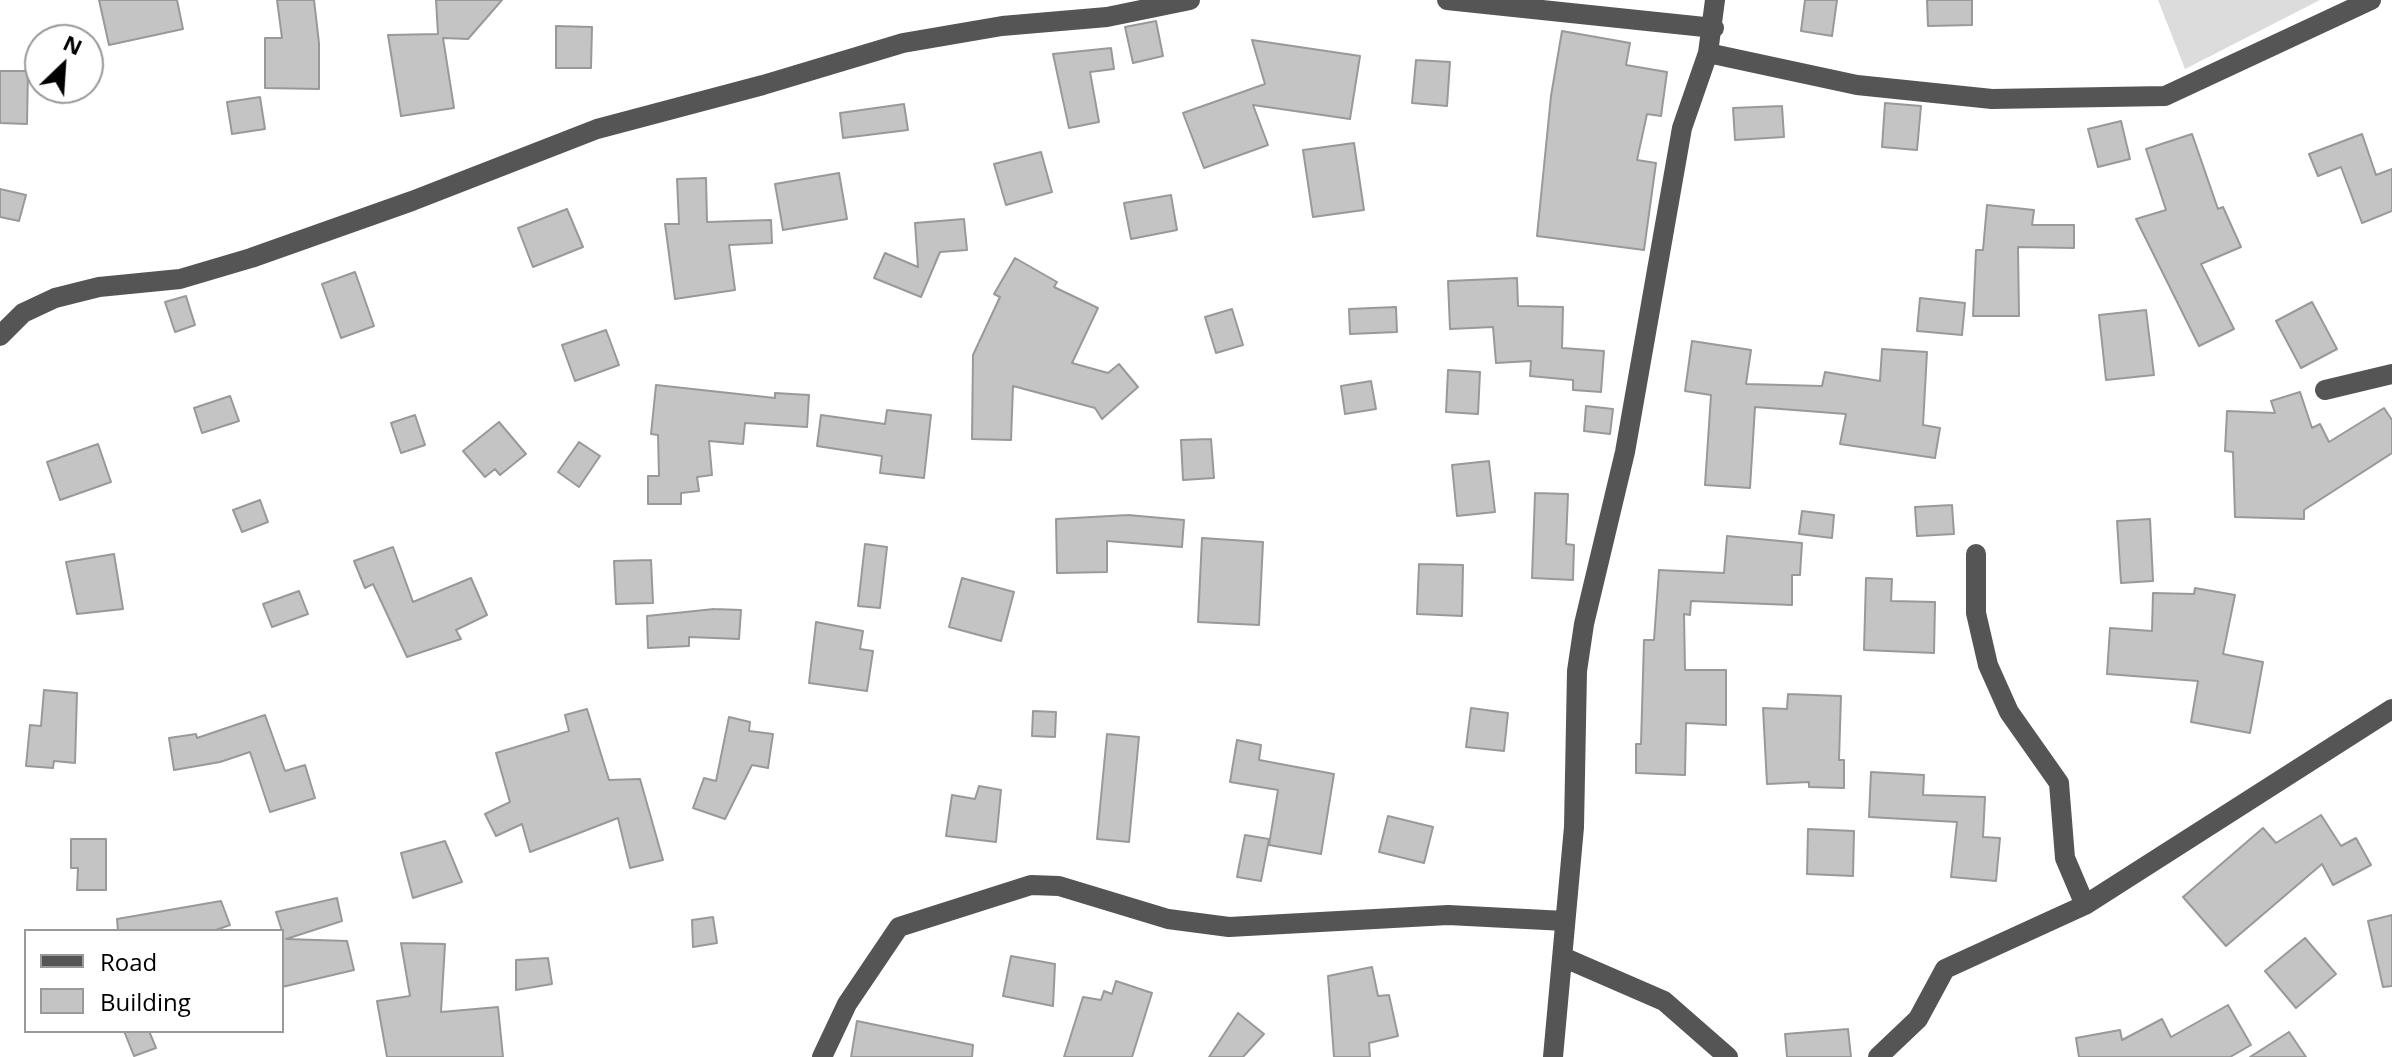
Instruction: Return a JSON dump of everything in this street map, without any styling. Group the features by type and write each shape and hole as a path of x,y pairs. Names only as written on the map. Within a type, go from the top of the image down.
{"street":[{"path":"0,336 23,313 55,298 99,287 180,279 251,258 597,129 749,89 903,43 1002,26 1107,17 1190,0"},
{"path":"1447,0 1714,28"},
{"path":"1553,1057 1565,958 1565,921 1574,827 1577,671 1584,624 1625,452 1682,128 1708,53 1714,28 1715,0"},
{"path":"1708,53 1857,85 1992,99 2165,96 2371,0"},
{"path":"2325,390 2392,374"},
{"path":"1976,554 1976,613 1988,665 2009,712 2059,783 2065,858 2085,905"},
{"path":"1878,1057 1918,1019 1945,969 2085,905 2392,709"},
{"path":"822,1057 847,1004 899,927 1031,885 1072,889 1168,919 1229,927 1448,915 1565,921"},
{"path":"1565,958 1664,1001 1728,1057"}],"shaded area":[{"path":"2158,0 2320,0 2185,69"}],"building":[{"path":"99,0 177,0 183,29 109,45"},
{"path":"277,0 314,0 319,43 319,89 265,88 265,38 282,38"},
{"path":"436,0 502,0 468,39 443,38 454,108 401,116 388,35 438,34"},
{"path":"1805,0 1837,0 1832,36 1801,31"},
{"path":"1927,0 1972,0 1972,25 1928,26"},
{"path":"1156,21 1163,56 1133,63 1125,27"},
{"path":"556,26 592,27 591,68 556,68"},
{"path":"1562,31 1630,43 1626,65 1667,72 1661,116 1647,114 1637,160 1656,163 1644,250 1537,236 1551,96"},
{"path":"1252,40 1360,56 1350,119 1253,105 1268,145 1204,168 1183,113 1265,84"},
{"path":"1111,48 1114,69 1090,72 1099,122 1069,128 1053,54"},
{"path":"1416,60 1450,62 1447,106 1412,103"},
{"path":"0,71 24,71 27,124 0,123"},
{"path":"260,97 265,129 232,134 227,102"},
{"path":"1885,103 1921,106 1917,150 1882,147"},
{"path":"904,104 908,130 843,138 840,113"},
{"path":"1782,106 1784,137 1735,140 1733,108"},
{"path":"2121,121 2130,159 2098,167 2088,129"},
{"path":"2192,134 2218,209 2223,207 2241,247 2201,264 2234,329 2199,346 2136,219 2166,210 2146,149"},
{"path":"2362,134 2376,175 2392,169 2392,211 2362,223 2341,167 2318,176 2309,154"},
{"path":"1354,143 1364,210 1313,217 1303,150"},
{"path":"1041,152 1052,192 1006,205 994,164"},
{"path":"839,173 847,219 783,230 775,184"},
{"path":"706,178 707,222 771,220 772,243 729,245 735,290 675,299 665,224 679,224 677,179"},
{"path":"0,189 26,195 19,221 0,217"},
{"path":"1171,195 1177,230 1131,239 1124,203"},
{"path":"1987,205 2034,210 2032,225 2074,225 2074,248 2018,247 2019,316 1973,316 1976,250 1983,250"},
{"path":"567,209 583,247 533,267 518,228"},
{"path":"964,219 967,250 940,252 921,297 874,278 885,253 918,267 915,223"},
{"path":"1015,258 1057,282 1054,287 1098,308 1072,363 1108,373 1119,364 1138,387 1102,419 1095,408 1013,386 1011,440 972,439 973,355 1000,297 994,294"},
{"path":"355,272 374,326 341,338 322,284"},
{"path":"1517,278 1518,306 1563,307 1562,348 1604,351 1601,392 1573,390 1573,380 1530,376 1531,361 1496,363 1493,327 1450,329 1448,281"},
{"path":"186,296 195,325 175,332 165,302"},
{"path":"1920,298 1965,303 1962,335 1917,331"},
{"path":"2312,302 2337,349 2301,368 2276,321"},
{"path":"1396,307 1397,332 1350,334 1349,309"},
{"path":"1232,309 1243,345 1216,353 1205,317"},
{"path":"2146,310 2154,375 2106,380 2099,315"},
{"path":"606,330 619,365 575,381 562,345"},
{"path":"1692,341 1751,350 1746,384 1822,386 1825,372 1880,381 1882,349 1927,352 1923,425 1940,428 1935,458 1840,444 1846,414 1755,407 1750,488 1705,485 1711,395 1685,391"},
{"path":"1448,370 1480,372 1478,414 1446,412"},
{"path":"1371,381 1376,409 1345,414 1341,386"},
{"path":"656,385 775,398 775,393 809,395 807,427 745,423 743,444 709,441 712,475 697,477 699,491 681,493 681,504 648,504 648,476 659,476 658,435 651,434"},
{"path":"2300,392 2312,428 2320,424 2329,442 2384,408 2392,420 2392,453 2304,510 2304,519 2235,517 2233,452 2225,451 2227,411 2275,413 2271,401"},
{"path":"230,396 239,421 202,433 194,408"},
{"path":"1586,406 1613,409 1610,434 1584,431"},
{"path":"887,410 931,415 924,478 880,473 882,456 817,446 821,415 885,424"},
{"path":"415,415 425,445 401,453 391,423"},
{"path":"499,422 526,454 500,475 495,469 485,477 463,451"},
{"path":"1211,439 1214,478 1183,480 1181,440"},
{"path":"579,442 600,456 579,487 558,472"},
{"path":"98,444 111,482 60,500 47,462"},
{"path":"1489,461 1495,512 1457,516 1452,465"},
{"path":"1535,493 1568,494 1566,544 1574,545 1573,580 1532,578"},
{"path":"260,500 268,522 242,532 233,510"},
{"path":"1952,505 1954,534 1917,536 1915,507"},
{"path":"1802,511 1834,515 1832,538 1799,534"},
{"path":"1128,515 1184,520 1182,547 1107,541 1107,572 1057,573 1056,519"},
{"path":"2150,519 2153,581 2121,583 2117,521"},
{"path":"1727,536 1802,543 1800,575 1792,575 1792,605 1691,601 1690,615 1684,614 1685,670 1726,670 1726,725 1686,723 1685,775 1636,773 1636,744 1641,744 1644,640 1654,640 1659,570 1724,573"},
{"path":"1202,538 1263,542 1259,625 1198,622"},
{"path":"865,544 887,547 880,608 858,606"},
{"path":"393,547 413,602 471,578 487,615 456,630 461,639 407,657 373,584 365,588 354,561"},
{"path":"114,554 123,609 77,614 66,562"},
{"path":"651,560 653,603 616,604 614,561"},
{"path":"1419,564 1463,565 1462,616 1417,614"},
{"path":"962,578 1014,592 1001,641 949,627"},
{"path":"1866,578 1892,579 1891,601 1935,602 1934,653 1864,650"},
{"path":"2195,588 2235,595 2223,654 2263,662 2250,733 2191,722 2198,681 2107,674 2110,628 2152,631 2153,593 2194,594"},
{"path":"299,591 308,614 272,627 263,604"},
{"path":"714,609 741,610 739,639 689,637 689,646 648,648 647,616"},
{"path":"816,622 863,631 860,649 873,651 867,691 809,683"},
{"path":"44,690 77,693 75,763 54,761 53,768 26,766 30,725 41,726"},
{"path":"1788,694 1841,696 1839,760 1844,760 1844,788 1809,787 1809,782 1767,784 1763,708 1787,709"},
{"path":"1471,708 1508,713 1504,751 1466,747"},
{"path":"587,709 609,780 640,779 663,860 630,868 618,818 530,852 522,824 496,836 485,814 510,802 496,753 569,731 565,715"},
{"path":"1033,711 1056,712 1055,737 1032,736"},
{"path":"265,715 285,771 305,765 315,798 270,812 250,752 220,762 174,770 169,738 196,734 197,738"},
{"path":"729,717 750,722 749,731 773,734 768,768 752,765 725,819 693,808 704,778 716,781"},
{"path":"1107,734 1139,737 1129,842 1097,839"},
{"path":"1237,740 1261,745 1259,760 1334,774 1321,854 1269,845 1278,790 1230,782"},
{"path":"1871,772 1924,775 1923,795 1985,797 1983,837 2000,838 1996,881 1951,877 1957,822 1869,817"},
{"path":"979,786 1001,790 996,842 946,836 952,795 975,799"},
{"path":"2321,815 2341,846 2356,838 2371,865 2333,885 2322,864 2226,946 2183,897 2263,828 2276,843"},
{"path":"1388,816 1433,827 1424,863 1379,852"},
{"path":"1808,829 1854,831 1853,876 1807,874"},
{"path":"1245,835 1269,839 1261,881 1237,877"},
{"path":"71,839 106,839 106,890 77,890 78,868 71,868"},
{"path":"445,841 462,882 413,898 401,853"},
{"path":"337,898 342,921 286,939 347,941 354,970 284,987 284,929 276,912"},
{"path":"221,901 230,925 219,929 118,929 117,919"},
{"path":"2392,915 2392,986 2383,987 2368,921"},
{"path":"713,917 717,943 693,947 692,920"},
{"path":"2305,938 2336,974 2296,1008 2265,971"},
{"path":"401,943 445,944 441,1012 498,1007 503,1057 387,1057 377,1001 410,996"},
{"path":"1011,956 1055,964 1053,1006 1003,996"},
{"path":"548,958 552,984 516,990 516,960"},
{"path":"1372,967 1378,996 1389,995 1398,1036 1369,1043 1370,1057 1334,1057 1328,976"},
{"path":"1116,981 1152,993 1132,1057 1064,1057 1083,997 1101,1000 1104,991 1112,994"},
{"path":"2228,1005 2251,1045 2230,1057 2079,1057 2076,1038 2120,1030 2122,1040 2162,1019 2171,1037"},
{"path":"1238,1013 1264,1034 1243,1057 1209,1057"},
{"path":"857,1021 973,1045 972,1057 851,1057"},
{"path":"1848,1029 1851,1057 1787,1057 1785,1034"},
{"path":"2289,1032 2306,1057 2250,1057"},
{"path":"125,1033 150,1033 156,1048 134,1056"}]}
